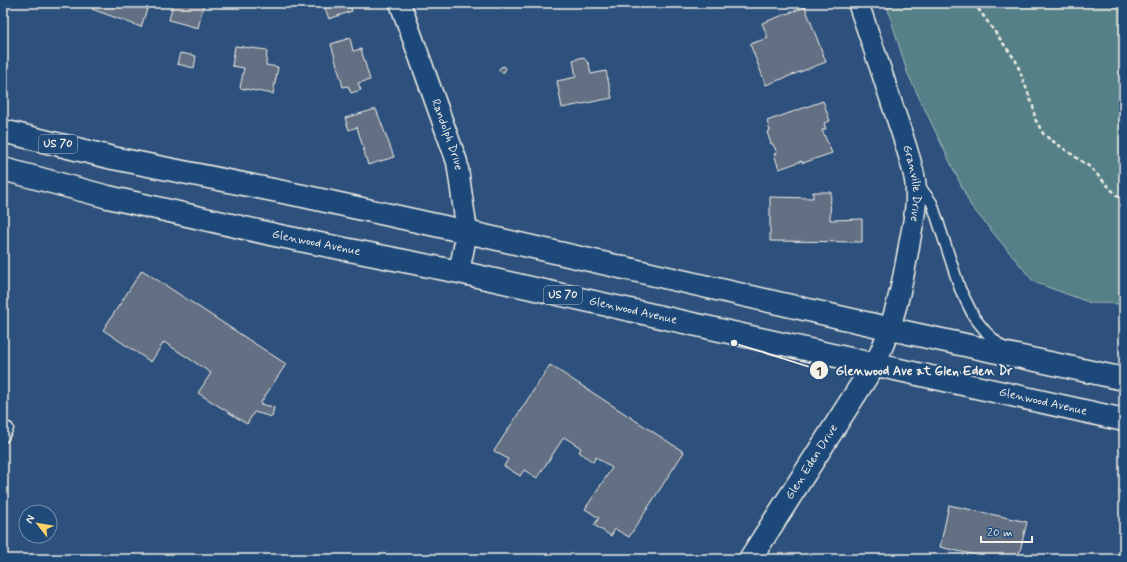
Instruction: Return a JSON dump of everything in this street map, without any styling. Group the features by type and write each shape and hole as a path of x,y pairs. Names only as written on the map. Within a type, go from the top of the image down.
{"main road":[{"name":"US 70","path":"3,131 113,158 303,196 1124,379"},
{"name":"Glenwood Avenue","path":"3,170 108,197 275,235 459,272 1124,420"},
{"name":"Glen Eden Drive","path":"750,559 874,365"}],"street":[{"name":"Randolph Drive","path":"400,3 457,162 467,232 459,272"},
{"name":"Granville Drive","path":"858,3 905,144 916,189 916,211 906,266 890,328 883,348 874,365"}],"lane":[{"path":"914,178 932,204 960,289 974,317 986,332 1009,354"}],"path":[{"path":"974,3 1016,61 1033,106 1035,119 1044,135 1090,167 1124,203"},
{"path":"1124,255 1124,259"}],"green space":[{"path":"886,3 1124,3 1124,304 1091,303 1034,282 971,206 907,72"}],"building":[{"path":"88,3 151,3 150,7 148,6 141,27 92,9 94,5"},
{"path":"173,3 204,3 198,28 169,20"},
{"path":"323,3 349,3 352,11 329,19"},
{"path":"805,7 826,62 766,85 750,44 768,38 762,23"},
{"path":"350,38 353,51 361,49 370,80 358,83 361,90 351,93 348,86 343,87 331,44"},
{"path":"235,46 267,50 266,65 278,67 273,94 240,88 244,68 232,66"},
{"path":"180,53 196,56 194,68 177,64"},
{"path":"583,57 589,64 591,74 606,71 612,98 562,108 557,81 576,77 573,60"},
{"path":"504,66 506,68 504,72 498,70 501,67"},
{"path":"823,101 830,121 824,123 826,129 822,130 832,153 779,169 774,154 777,153 773,144 771,144 767,132 770,131 767,121"},
{"path":"376,109 394,157 368,165 357,127 349,130 345,118"},
{"path":"813,192 831,192 830,220 862,219 862,242 770,241 770,197 813,198"},
{"path":"142,270 286,364 260,404 274,407 272,417 254,412 247,424 198,393 211,373 164,342 151,362 103,330"},
{"path":"550,365 684,452 629,537 615,529 611,536 594,525 599,518 585,509 612,468 596,457 593,462 579,452 581,448 564,437 537,478 524,470 520,476 504,466 508,459 494,451"},
{"path":"949,505 1027,522 1018,559 993,559 940,547"}],"place":[{"name":"Glenwood Ave at Glen Eden Dr","path":"734,343"}]}
